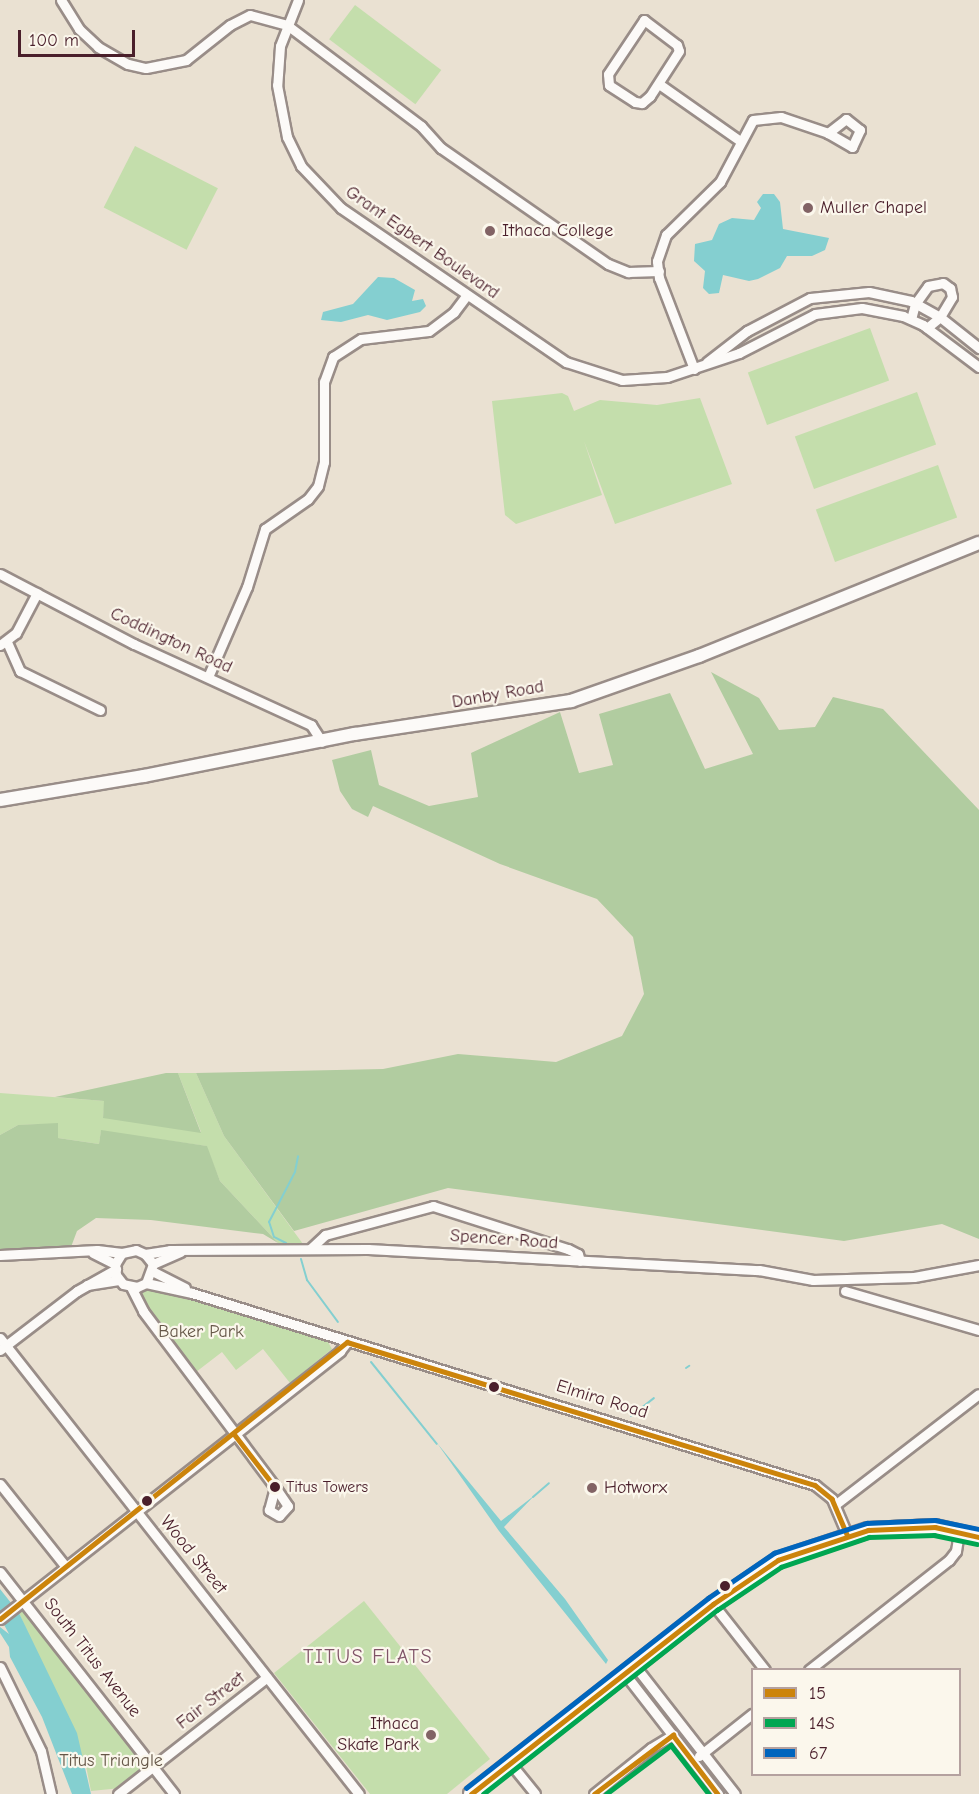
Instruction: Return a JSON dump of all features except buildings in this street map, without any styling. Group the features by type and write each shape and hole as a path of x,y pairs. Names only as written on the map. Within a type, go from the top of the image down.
{"highway":[{"path":"471,1794 713,1604 778,1560 847,1535 898,1527 959,1531 979,1537"}],"main road":[{"name":"Danby Road","path":"0,800 322,742 355,734 571,701 699,657 979,543"}],"street":[{"path":"61,0 79,29 98,47 128,64 146,68 186,60 230,25 250,15 287,25 421,126 441,148 609,264 628,272 659,271"},
{"name":"Grant Egbert Boulevard","path":"298,0 287,25 278,66 279,104 287,137 302,166 341,208 551,353 597,375 644,380 694,369 739,353 815,314 862,308 910,319 927,328 979,367"},
{"path":"644,20 677,45 679,51 659,84 642,103 635,102 609,85 608,74 644,20"},
{"path":"659,84 740,141"},
{"path":"694,369 664,297 659,271 659,250 666,235 720,182 753,120 768,115 828,133"},
{"path":"910,319 915,304 928,286 943,283 952,297 940,317 927,328"},
{"name":"Grant Egbert Boulevard","path":"694,369 755,326 810,298 869,292 915,304 940,317 979,348"},
{"path":"208,677 247,587 265,529 308,499 318,486 324,462 324,382 333,357 361,339 429,331 454,312 467,295"},
{"name":"Coddington Road","path":"0,574 208,677 311,725 322,742"},
{"path":"37,593 4,644 20,671 100,710"},
{"path":"309,1249 325,1235 433,1206 568,1249 578,1254 580,1261"},
{"name":"Spencer Road","path":"145,1254 309,1249 759,1270 825,1280 914,1277 979,1265"},
{"path":"0,1255 88,1251 122,1253 136,1250 145,1254 152,1268 146,1283 131,1287"},
{"path":"88,1251 116,1267 119,1280"},
{"name":"Spencer Road","path":"152,1268 180,1252"},
{"path":"2,1344 116,1267 122,1253"},
{"name":"Elmira Road","path":"152,1268 192,1293"},
{"path":"87,1285 119,1280 131,1287 137,1301 275,1487"},
{"name":"Elmira Road","path":"146,1283 192,1293 796,1479 821,1489 836,1504"},
{"path":"845,1291 979,1330"},
{"path":"0,1619 235,1435 347,1342"},
{"name":"Wood Street","path":"2,1344 359,1794"},
{"path":"847,1535 836,1504 979,1394"},
{"path":"0,1484 66,1567"},
{"path":"812,1668 949,1560 956,1551 959,1531"},
{"name":"South Titus Avenue","path":"0,1572 25,1599 174,1794"},
{"path":"713,1604 763,1668"},
{"path":"0,1667 41,1751 51,1794"},
{"path":"630,1670 673,1735 718,1794"},
{"path":"630,1670 703,1753 735,1794"},
{"name":"Fair Street","path":"118,1794 267,1677"},
{"path":"693,1761 751,1716"},
{"path":"594,1794 651,1748 673,1735"},
{"path":"511,1764 535,1794"}],"green space":[{"path":"355,5 441,70 415,104 329,39"},
{"path":"135,146 218,188 187,250 104,207"},
{"path":"870,328 889,381 767,425 748,372"},
{"path":"917,392 936,445 814,489 795,436"},
{"path":"562,393 568,396 574,411 600,400 657,405 700,398 732,484 615,524 584,441 602,495 516,524 505,515 492,401"},
{"path":"938,465 957,518 835,562 816,509"},
{"path":"711,672 759,698 779,730 815,727 833,697 883,709 979,810 979,1239 942,1224 844,1241 448,1188 294,1231 224,1136 196,1073 383,1069 458,1054 556,1062 622,1036 644,994 633,937 597,899 500,864 373,806 368,817 352,809 340,791 332,760 371,750 379,785 429,806 478,797 471,753 560,712 579,773 613,765 599,714 670,693 705,769 753,754"},
{"path":"166,1073 178,1073 201,1133 103,1118 104,1101 55,1097"},
{"path":"178,1073 196,1073 224,1136 303,1244 278,1243 220,1181 206,1146 101,1131 99,1144 58,1138 58,1124 18,1125 0,1135 0,1093 105,1101 103,1117 201,1132"},
{"path":"58,1123 58,1138 99,1144 101,1130 207,1146 220,1181 278,1243 263,1234 151,1220 96,1218 77,1231 71,1247 0,1251 0,1135 18,1125"},
{"name":"Baker Park","path":"153,1287 328,1342 332,1349 290,1383 263,1349 236,1370 222,1352 196,1372 136,1290"},
{"path":"364,1601 490,1759 447,1794 370,1794 274,1673"},
{"name":"Titus Triangle","path":"23,1611 148,1766 121,1788 91,1791 86,1766 19,1613"}],"water":[{"path":"763,194 774,194 780,202 783,229 829,238 825,250 812,256 787,256 780,268 758,279 749,281 723,275 719,293 709,294 703,288 705,271 694,261 695,244 712,240 719,224 732,218 754,220 761,208 757,202"},
{"path":"378,277 394,278 415,290 412,301 423,299 426,306 420,312 387,320 368,315 341,322 321,320 323,312 353,304"},
{"path":"437,1443 501,1521 535,1495 504,1527 565,1599 608,1660 606,1664 499,1531"},
{"path":"0,1589 19,1613 77,1733 91,1794 72,1794 42,1717 10,1657 9,1647 0,1633 0,1627 9,1634 0,1617"}],"waterway":[{"path":"286,1243 274,1237 269,1222 295,1172 298,1156"},
{"path":"301,1259 307,1280 338,1322"},
{"path":"371,1362 437,1444"},
{"path":"631,1416 654,1398"},
{"path":"533,1497 549,1483"}],"transit line":[{"name":"15","path":"347,1342 815,1485 832,1499 847,1535"},
{"name":"15","path":"0,1619 347,1342"},
{"name":"15","path":"235,1435 275,1487"},
{"name":"67","path":"466,1788 708,1598 774,1553 867,1523 935,1520 979,1529"},
{"name":"15","path":"471,1794 713,1604 778,1560 868,1530 935,1527 979,1537"},
{"name":"14S","path":"483,1794 717,1610 781,1567 869,1537 934,1535 977,1544"},
{"name":"15","path":"594,1794 673,1735 718,1794"},
{"name":"14S","path":"606,1794 671,1745 709,1794"}],"place":[{"name":"Muller Chapel","path":"808,208"},
{"name":"Ithaca College","path":"490,231"},
{"name":"Titus Towers","path":"275,1487"},
{"name":"Hotworx","path":"592,1488"},
{"name":"Ithaca Skate Park","path":"431,1735"}],"district":[{"name":"TITUS FLATS","path":"368,1656"}]}
